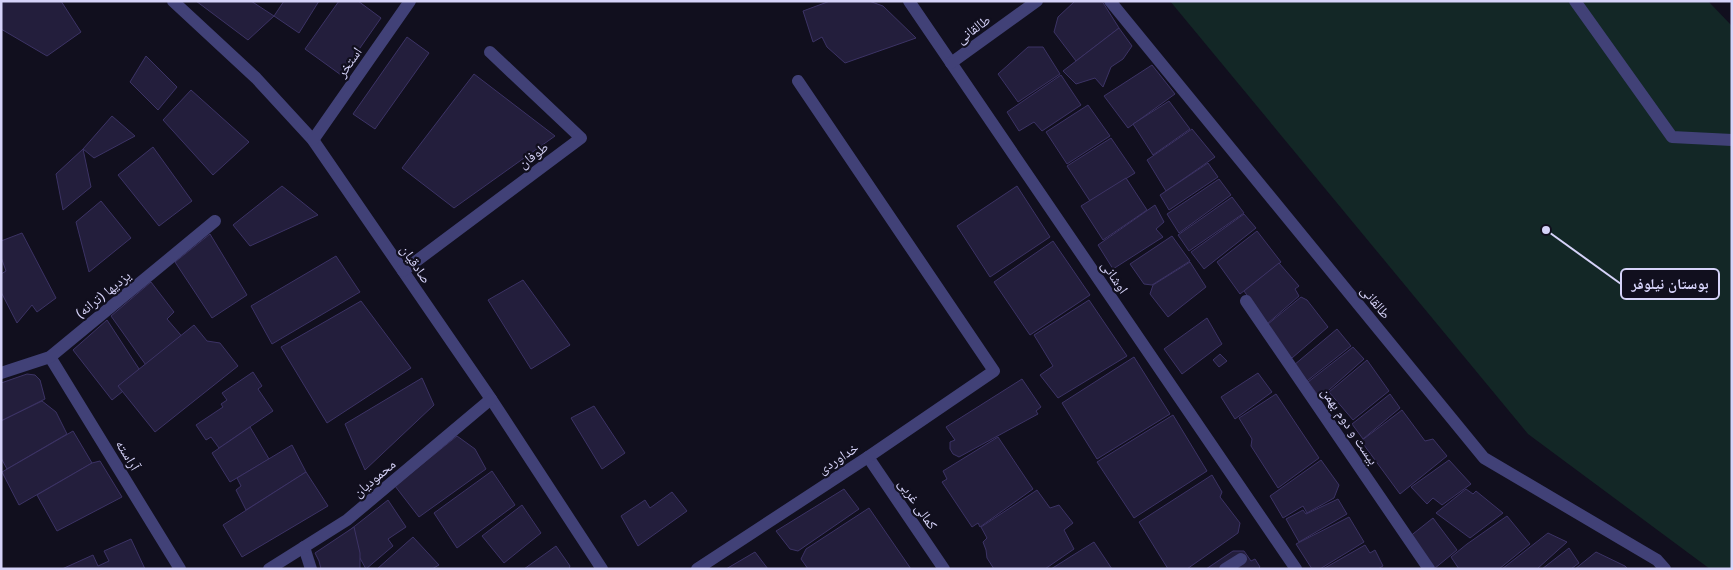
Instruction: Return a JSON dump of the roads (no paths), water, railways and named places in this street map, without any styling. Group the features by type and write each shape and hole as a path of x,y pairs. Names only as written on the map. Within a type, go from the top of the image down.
{"street":[{"name":"صادقیان","path":"173,1 256,78 313,140 491,399 600,568"},
{"name":"استخر","path":"313,140 410,1"},
{"name":"اوشانی","path":"909,1 1296,569"},
{"name":"طالقانی","path":"951,63 1037,1"},
{"name":"طالقانی","path":"1110,1 1484,458 1657,560 1665,569"},
{"path":"1575,1 1672,137 1732,140"},
{"name":"طوفان","path":"403,272 581,138 490,52"},
{"name":"خداوردی","path":"697,569 868,457 994,371 798,81"},
{"name":"یزدیها (ترانه)","path":"1,373 50,357 215,221"},
{"name":"بیست و دوم بهمن","path":"1246,301 1429,569"},
{"name":"آراسته","path":"50,357 180,569"},
{"name":"محمودیان","path":"269,569 347,520 491,399"},
{"name":"کمالی غربی","path":"868,457 944,569"},
{"path":"304,547 311,569"},
{"path":"1225,569 1241,559"}],"place":[{"name":"بوستان نیلوفر","path":"1546,230"}]}
